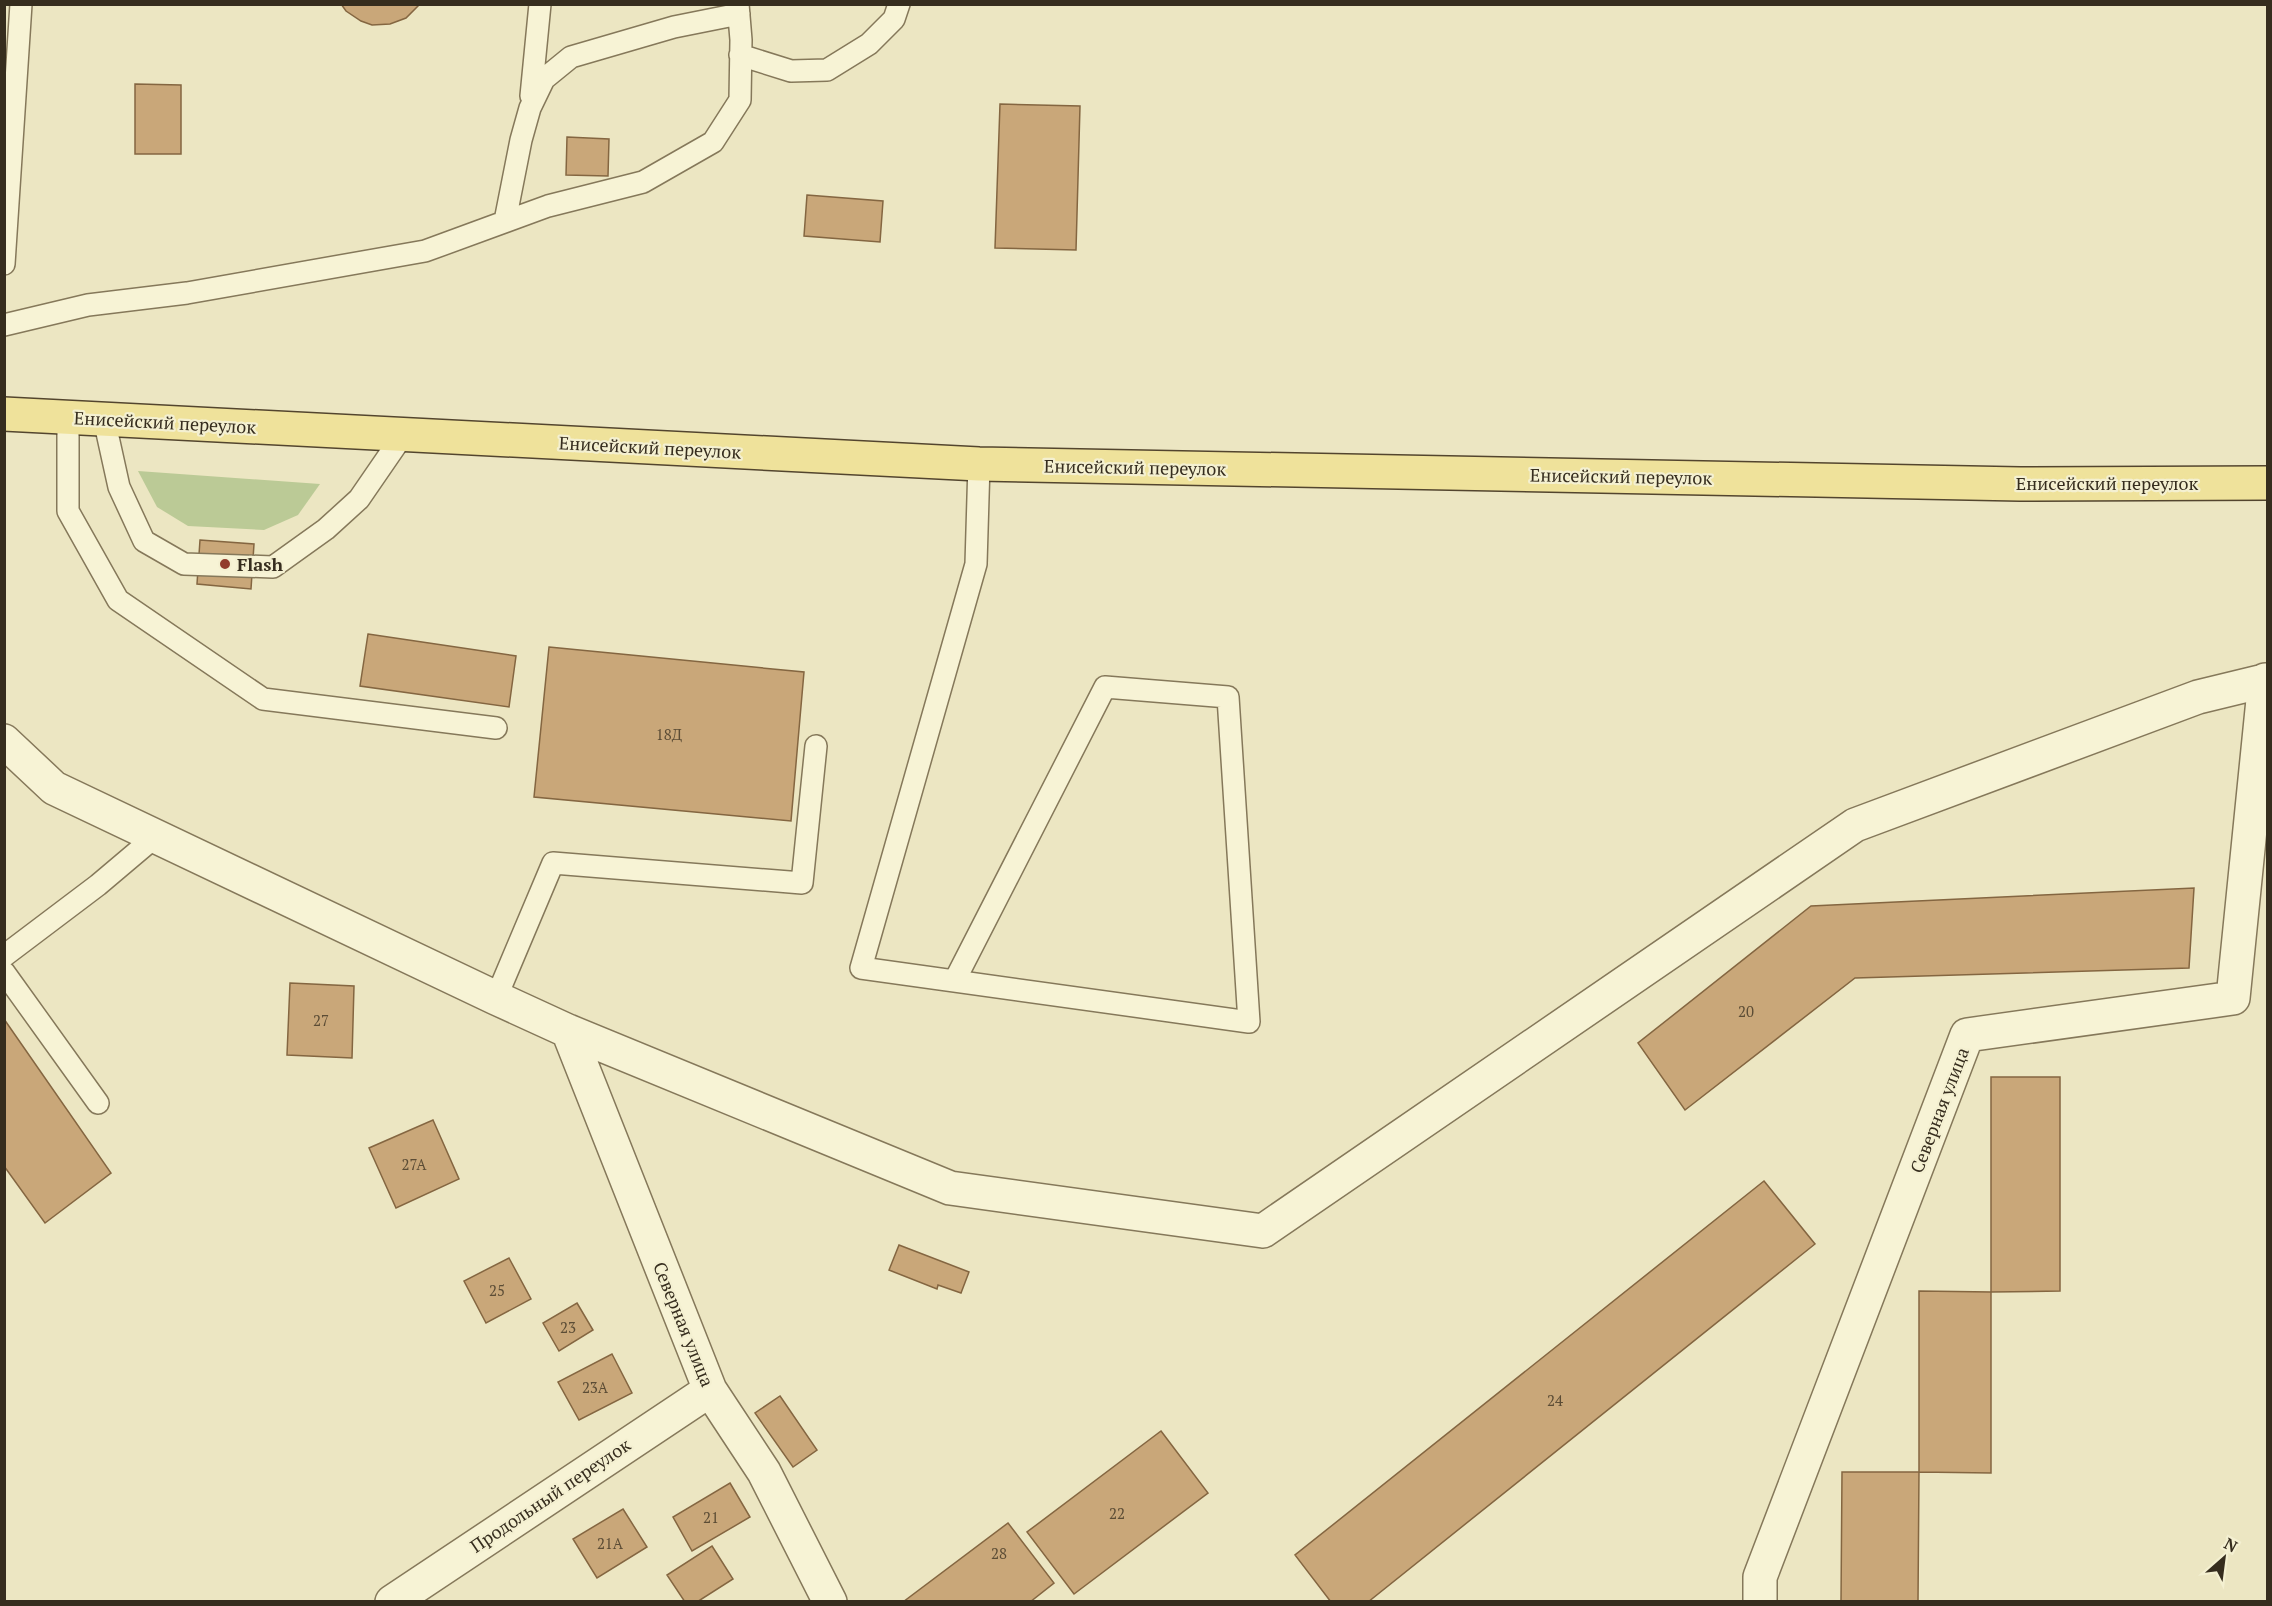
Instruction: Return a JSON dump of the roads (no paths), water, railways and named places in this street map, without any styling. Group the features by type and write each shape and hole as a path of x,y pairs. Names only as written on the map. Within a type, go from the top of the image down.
{"main road":[{"name":"Енисейский переулок","path":"4,414 979,464 2020,484 2268,483"}],"street":[{"path":"4,741 54,788 496,998 568,1031 950,1188 1263,1231 1855,825 2198,698 2266,680"},
{"name":"Северная улица","path":"1760,1602 1760,1577 1967,1035 2234,998 2266,680"},
{"name":"Северная улица","path":"568,1031 710,1390 764,1472 830,1602"},
{"name":"Продольный переулок","path":"392,1602 710,1390"}],"lane":[{"path":"4,264 21,4"},
{"path":"530,108 540,4"},
{"path":"740,55 791,71 827,70 869,44 894,19 899,4"},
{"path":"4,325 88,305 187,292 425,251 549,206 643,182 713,142 740,100 738,9 571,57 544,78 530,108 521,140 506,221"},
{"path":"68,418 68,511 118,600 263,699 496,728"},
{"path":"104,419 119,487 144,541 184,564 273,567 327,529 359,499 403,435"},
{"path":"955,980 1105,687 1228,697 1249,1022 955,980 861,969 976,564 979,464"},
{"path":"496,998 553,863 802,883 816,746"},
{"path":"4,956 98,885 156,836"},
{"path":"4,972 98,1103"}],"place":[{"name":"Flash","path":"225,564"}]}
